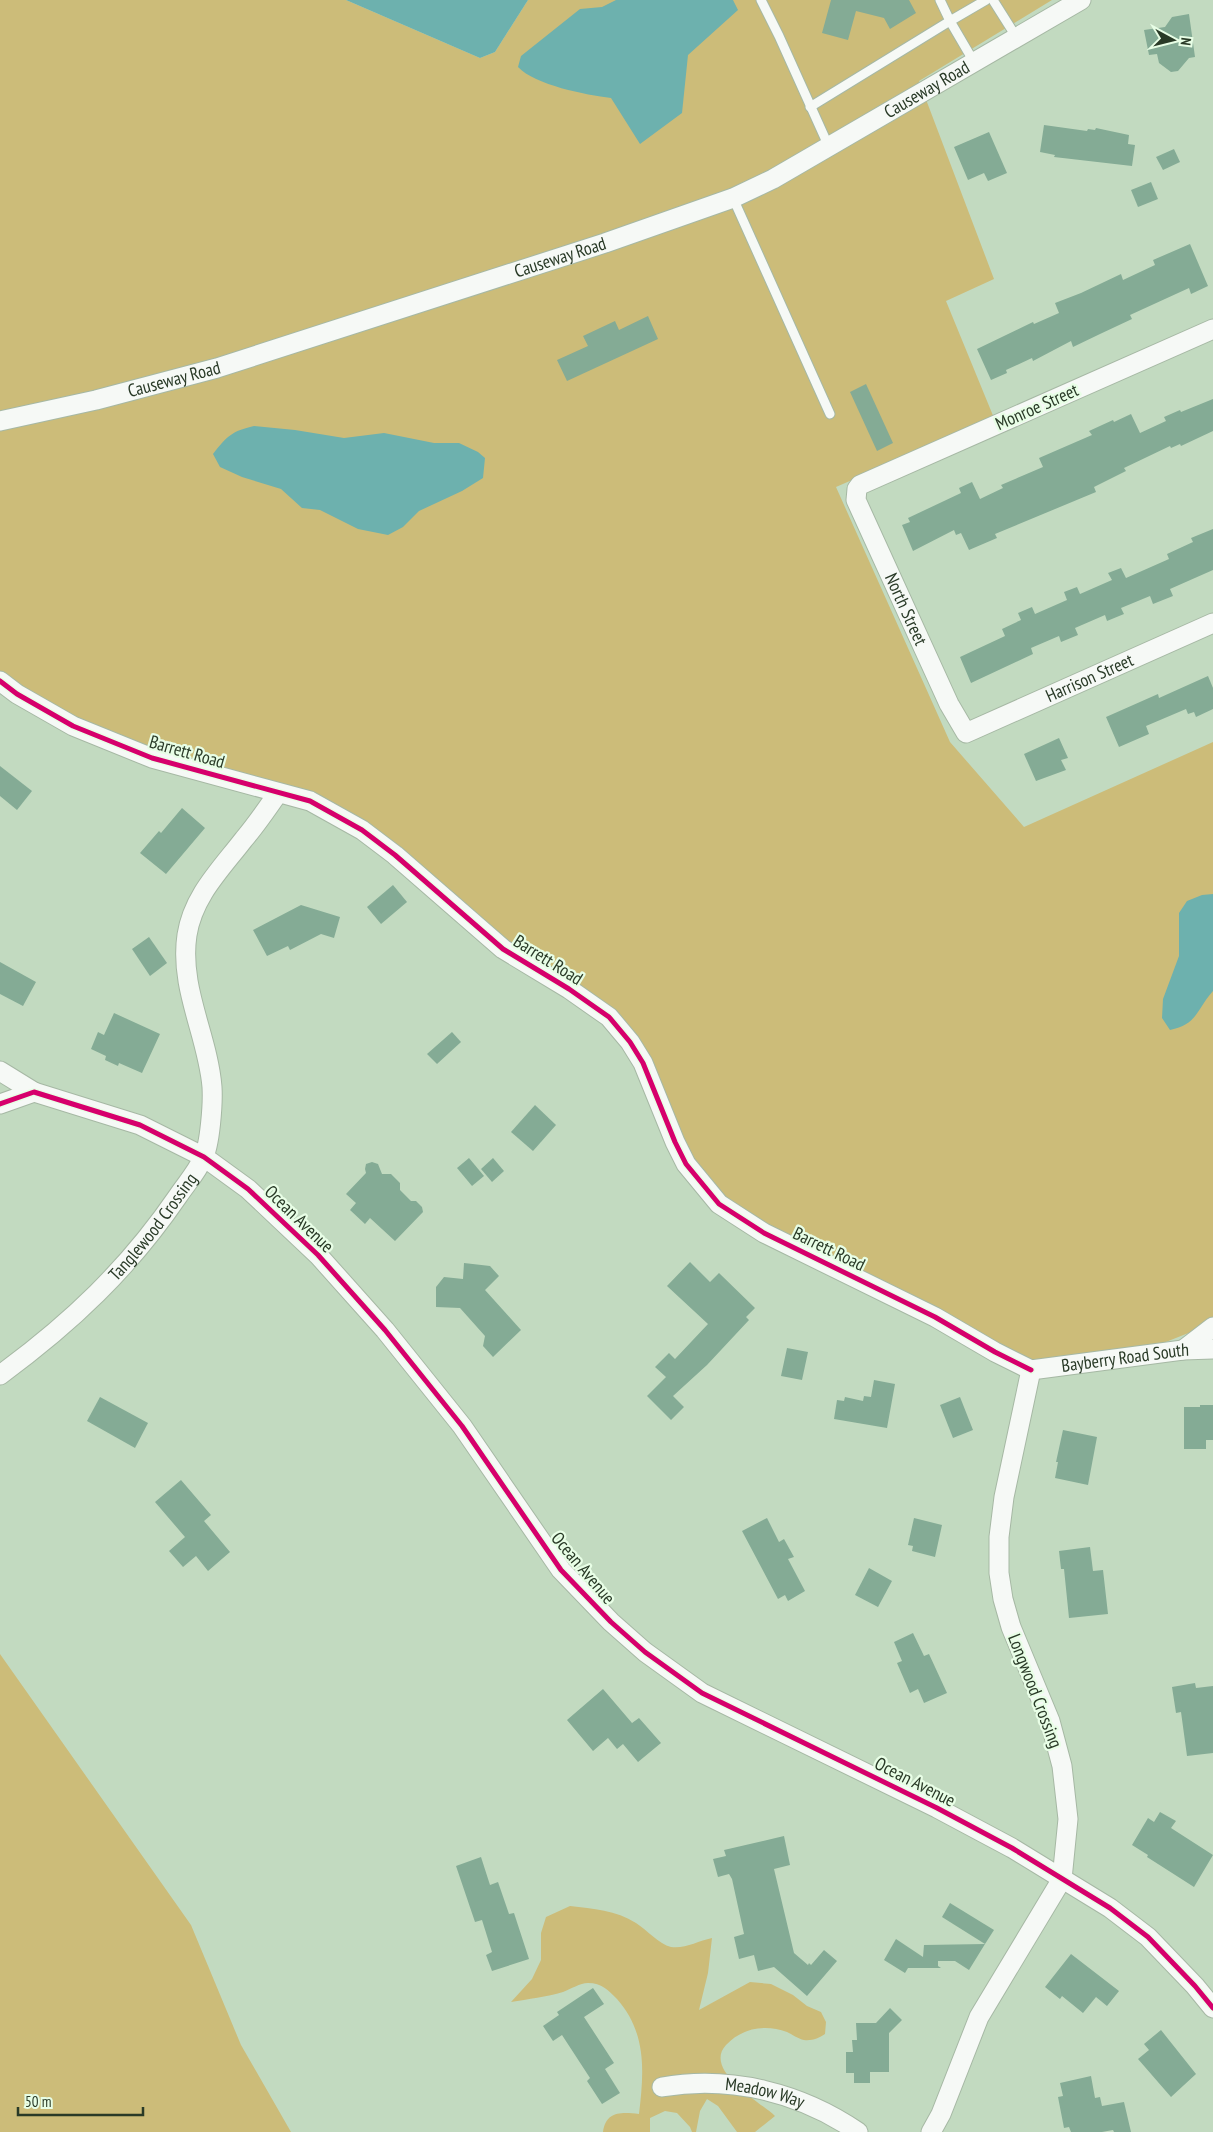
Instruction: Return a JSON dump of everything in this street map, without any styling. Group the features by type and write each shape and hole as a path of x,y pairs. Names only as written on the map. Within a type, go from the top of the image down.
{"street":[{"name":"Causeway Road","path":"0,421 96,400 217,368 605,243 733,198 773,179 1081,0"},
{"name":"Monroe Street","path":"860,486 1213,330"},
{"name":"North Street","path":"860,486 857,489 856,500 861,513 949,704 966,733"},
{"name":"Harrison Street","path":"966,733 1213,623"},
{"name":"Barrett Road","path":"0,681 17,694 73,726 152,758 310,801 362,830 395,855 503,949 569,989 609,1017 630,1042 643,1063 675,1142 686,1164 719,1204 764,1233 927,1313 1030,1370"},
{"name":"Tanglewood Crossing","path":"0,1375 40,1345 98,1294 152,1233 204,1157 213,1107 212,1085 205,1044 186,977 187,934 196,905 205,887 246,837 278,793"},
{"name":"Ocean Avenue","path":"0,1071 34,1092 140,1125 204,1157 248,1189 318,1255 386,1330 462,1426 561,1570 611,1622 645,1652 702,1693 937,1808 1012,1848 1110,1908 1148,1937 1195,1986 1213,2008"},
{"path":"0,1104 34,1092"},
{"name":"Bayberry Road South","path":"1030,1370 1183,1350 1213,1326"},
{"path":"1183,1350 1213,1349"},
{"name":"Longwood Crossing","path":"931,2132 941,2114 979,2017 1062,1879 1068,1819 1062,1766 1050,1721 1011,1627 999,1574 999,1537 1004,1497 1030,1370"},
{"name":"Meadow Way","path":"662,2087 714,2084 762,2089 786,2095 836,2117 858,2132"}],"lane":[{"path":"761,0 829,146"},
{"path":"940,0 950,22 974,62"},
{"path":"810,107 986,0"},
{"path":"993,0 1016,38"},
{"path":"733,198 830,414"}],"shaded area":[{"path":"0,0 346,0 480,58 495,52 528,0 1052,0 919,81 994,279 946,301 994,418 836,487 950,742 1024,827 1213,742 1213,1318 1191,1332 1123,1359 1031,1364 719,1204 686,1164 630,1042 335,815 128,748 0,678"},
{"path":"0,1654 191,1925 241,2045 291,2132 0,2132"},
{"path":"570,1906 620,1915 636,1923 658,1940 671,1947 686,1946 712,1938 708,1973 699,2010 750,1982 771,1984 793,1995 807,2006 821,2012 826,2022 825,2034 818,2038 804,2040 787,2032 770,2028 754,2029 732,2039 726,2045 721,2055 722,2065 727,2074 746,2094 775,2116 755,2132 737,2132 718,2106 707,2099 700,2111 696,2132 692,2132 690,2127 677,2113 665,2111 650,2118 650,2132 603,2132 607,2120 615,2114 639,2114 642,2083 641,2054 634,2025 627,2012 608,1990 593,1983 582,1984 551,1995 511,2002 532,1979 541,1960 541,1933 546,1917"}],"water":[{"path":"346,0 528,0 495,52 480,58"},
{"path":"616,0 733,0 738,10 688,55 682,113 640,144 611,98 575,92 548,84 536,79 518,67 521,56 580,9 602,7"},
{"path":"254,426 344,438 384,433 434,443 459,443 478,452 485,458 483,478 462,491 419,511 403,527 388,535 358,529 320,510 302,508 281,489 242,477 220,467 213,454 235,432"},
{"path":"1213,894 1213,991 1191,1020 1170,1030 1162,1018 1163,999 1179,956 1179,913 1187,901 1202,895"}],"building":[{"path":"831,0 909,0 916,13 890,29 884,18 856,11 848,40 822,33"},
{"path":"1189,14 1195,57 1189,58 1178,71 1171,72 1159,63 1157,54 1149,55 1144,30 1165,27 1172,17"},
{"path":"1044,125 1087,131 1088,129 1095,130 1096,128 1129,135 1128,144 1135,145 1132,166 1054,157 1055,155 1040,152"},
{"path":"989,132 1007,173 988,181 984,173 968,180 954,147"},
{"path":"1174,149 1180,162 1163,170 1156,157"},
{"path":"1151,182 1158,199 1138,207 1131,190"},
{"path":"1190,244 1208,286 1191,294 1189,288 1130,315 1132,319 1073,347 1071,341 1033,361 1032,358 1006,370 1007,373 991,380 977,349 1033,322 1034,324 1059,313 1055,303 1121,274 1123,280 1155,265 1153,260"},
{"path":"648,316 658,339 567,381 557,360 588,346 583,336 615,321 619,330"},
{"path":"866,384 893,443 877,451 850,392"},
{"path":"1213,399 1213,431 1181,446 1180,444 1171,448 1170,446 1124,468 1126,471 1094,487 1096,492 995,534 997,538 969,550 961,533 956,535 954,530 913,551 902,525 910,522 908,518 961,493 959,488 972,482 980,499 1003,488 1001,485 1043,467 1039,458 1092,435 1089,431 1113,420 1114,422 1131,414 1140,433 1166,421 1164,417"},
{"path":"1213,529 1213,570 1170,589 1173,596 1153,604 1150,596 1121,608 1124,614 1107,621 1105,615 1075,628 1078,635 1061,642 1059,636 1031,648 1033,654 971,683 960,657 1005,636 1002,629 1021,620 1018,613 1032,607 1035,614 1067,600 1064,592 1077,587 1080,594 1112,580 1108,573 1121,568 1126,578 1169,559 1167,554 1193,542 1191,538"},
{"path":"1208,676 1213,688 1213,709 1196,717 1194,712 1188,714 1186,709 1146,726 1149,734 1119,747 1106,717 1158,694 1159,698"},
{"path":"1059,738 1068,758 1061,760 1066,770 1036,781 1024,754"},
{"path":"0,766 32,791 17,810 0,796"},
{"path":"182,808 205,828 166,874 140,853 159,831 161,833"},
{"path":"393,885 407,902 381,924 367,907"},
{"path":"301,905 340,917 334,938 321,934 290,950 288,946 267,956 253,930"},
{"path":"149,937 167,963 150,976 132,949"},
{"path":"0,962 36,982 23,1006 0,994"},
{"path":"114,1013 160,1034 142,1073 119,1063 118,1066 105,1060 106,1056 91,1049 98,1032 104,1035"},
{"path":"452,1032 461,1042 437,1064 427,1054"},
{"path":"535,1105 556,1125 533,1151 511,1132"},
{"path":"469,1158 484,1176 472,1186 457,1168"},
{"path":"493,1158 504,1171 492,1182 481,1169"},
{"path":"372,1162 378,1164 382,1174 391,1174 400,1183 400,1190 411,1201 416,1201 422,1207 423,1212 395,1241 370,1218 365,1224 350,1210 356,1203 346,1194 366,1173 366,1164"},
{"path":"690,1262 710,1282 719,1273 755,1308 746,1317 749,1320 707,1365 673,1396 684,1407 671,1420 647,1396 666,1377 655,1367 669,1353 675,1359 708,1324 667,1286"},
{"path":"464,1263 490,1266 499,1276 485,1290 521,1330 493,1357 483,1346 485,1336 460,1308 436,1307 436,1287 444,1277 463,1279"},
{"path":"787,1348 808,1352 802,1380 781,1376"},
{"path":"874,1380 895,1384 887,1428 834,1419 837,1400 844,1401 845,1397 863,1401 864,1396 871,1397"},
{"path":"100,1397 148,1423 135,1448 87,1421"},
{"path":"960,1397 973,1430 953,1438 940,1405"},
{"path":"1200,1405 1213,1405 1213,1440 1206,1440 1206,1449 1184,1449 1184,1407 1200,1407"},
{"path":"1063,1430 1097,1437 1088,1485 1055,1478 1058,1462 1056,1462"},
{"path":"181,1480 211,1515 204,1521 230,1552 208,1571 196,1556 183,1567 169,1551 185,1537 155,1502"},
{"path":"767,1518 779,1542 784,1539 794,1557 788,1559 805,1591 788,1601 785,1595 778,1599 742,1531"},
{"path":"914,1518 942,1525 935,1557 912,1551 913,1546 908,1545"},
{"path":"1090,1547 1093,1571 1103,1570 1108,1614 1069,1618 1064,1569 1061,1569 1059,1551"},
{"path":"869,1568 892,1581 878,1607 855,1595"},
{"path":"913,1633 924,1656 929,1654 947,1693 924,1703 918,1689 910,1693 897,1663 902,1661 894,1642"},
{"path":"1195,1683 1196,1688 1213,1686 1213,1753 1187,1756 1181,1712 1176,1713 1172,1687"},
{"path":"603,1689 632,1723 639,1718 661,1743 638,1762 623,1744 617,1749 608,1738 593,1751 567,1720"},
{"path":"1160,1812 1176,1821 1171,1828 1213,1855 1194,1887 1147,1857 1148,1855 1132,1845 1148,1818 1154,1822"},
{"path":"784,1836 790,1865 774,1869 794,1953 808,1965 809,1963 811,1965 824,1950 837,1961 807,1996 774,1967 758,1971 754,1955 739,1959 734,1937 744,1934 732,1879 729,1874 718,1877 713,1859 726,1856 724,1850"},
{"path":"481,1857 490,1885 498,1882 509,1914 514,1913 529,1959 492,1971 486,1955 492,1952 482,1920 475,1922 456,1866"},
{"path":"950,1903 994,1930 985,1944 942,1917"},
{"path":"896,1939 923,1957 924,1945 985,1944 969,1970 955,1961 938,1961 938,1966 941,1968 908,1968 905,1973 884,1960"},
{"path":"1071,1954 1119,1991 1107,2006 1096,1997 1083,2013 1062,1996 1060,1999 1045,1987"},
{"path":"593,1988 604,2004 584,2017 614,2063 605,2069 620,2093 602,2104 587,2081 590,2078 562,2035 553,2041 543,2026 559,2015 557,2012"},
{"path":"890,2008 902,2020 889,2033 889,2072 870,2072 870,2083 854,2083 854,2073 846,2073 846,2052 853,2052 852,2040 857,2040 856,2023 876,2023"},
{"path":"1161,2030 1196,2074 1171,2097 1138,2059 1149,2050 1144,2044"},
{"path":"1091,2076 1095,2098 1100,2097 1102,2106 1124,2102 1131,2132 1114,2132 1113,2130 1071,2132 1069,2127 1064,2128 1058,2097 1063,2096 1060,2083"}],"cycle path":[{"path":"0,681 17,694 73,726 152,758 310,801 362,830 395,855 503,949 569,989 609,1017 630,1042 643,1063 675,1142 686,1164 719,1204 764,1233 935,1317 995,1352 1031,1370"},
{"path":"0,1104 34,1092 140,1125 204,1157 248,1189 318,1255 385,1330 462,1426 561,1570 611,1622 645,1652 702,1693 937,1808 1012,1848 1110,1908 1148,1937 1195,1986 1213,2008"}]}
